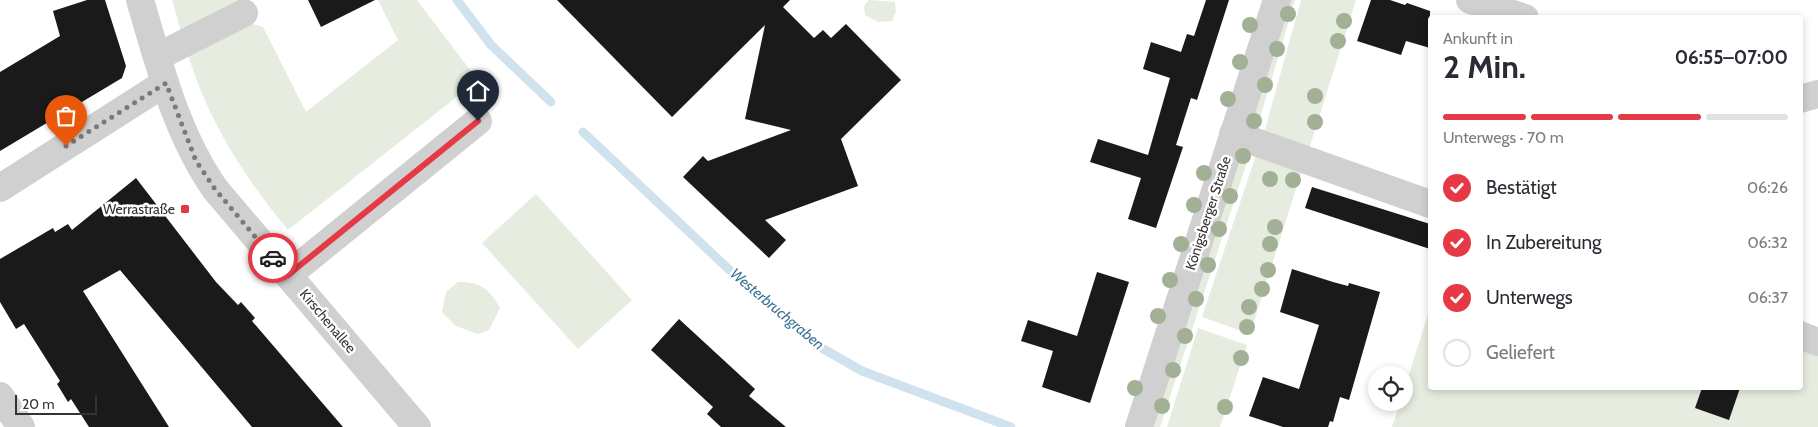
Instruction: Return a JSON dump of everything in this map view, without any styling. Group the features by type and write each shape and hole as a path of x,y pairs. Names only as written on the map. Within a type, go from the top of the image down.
{"street":[{"name":"Kirschenallee","path":"140,0 166,83 196,161 215,189 417,427"},
{"name":"Königsberger Straße","path":"1139,427 1276,0"},
{"path":"1470,0 1516,15"},
{"path":"157,57 244,13"},
{"path":"0,188 166,83"},
{"path":"1803,98 1818,94"},
{"path":"288,275 478,121"},
{"path":"1233,134 1428,203"},
{"path":"1803,336 1818,342"},
{"path":"0,396 21,427"}],"shaded area":[{"path":"172,0 238,0 239,2 181,32"},
{"path":"378,0 417,0 492,99 481,96 478,98 468,88 288,230 257,190 229,148 206,103 188,55 249,23 263,27 306,112 398,40"},
{"path":"869,0 895,2 896,12 892,21 878,22 865,15 864,6"},
{"path":"1289,0 1295,0 1256,132 1252,121"},
{"path":"1301,0 1356,0 1308,152 1264,133"},
{"path":"1252,147 1160,427 1152,427 1242,152"},
{"path":"1256,155 1301,173 1250,334 1202,317"},
{"path":"536,194 632,300 578,349 482,243"},
{"path":"458,282 472,283 484,288 500,308 489,330 478,334 456,326 442,312 446,292"},
{"path":"1428,314 1428,390 1803,390 1803,326 1818,332 1818,427 1392,427 1397,411 1413,411 1412,366"},
{"path":"1198,328 1247,345 1220,427 1167,427"}],"building":[{"path":"87,0 105,0 126,66 122,78 0,151 0,72 60,36 53,11"},
{"path":"308,0 375,0 321,27"},
{"path":"557,0 790,0 783,7 814,38 823,30 831,38 846,24 901,80 841,139 858,186 765,220 786,240 769,258 683,177 703,156 708,161 791,130 745,119 765,25 672,117"},
{"path":"1206,0 1229,0 1197,100 1191,98 1176,145 1183,147 1156,228 1128,219 1141,178 1090,162 1098,139 1148,155 1170,78 1143,69 1151,42 1181,52 1187,34 1194,36"},
{"path":"1371,0 1390,0 1405,5 1407,3 1430,11 1430,15 1428,15 1428,47 1406,41 1401,55 1357,41"},
{"path":"136,178 216,282 238,305 241,302 255,318 252,321 343,427 252,427 120,270 83,291 169,427 89,427 71,399 68,402 57,384 60,381 24,324 16,329 0,302 0,259 53,228 55,232 68,224 72,230"},
{"path":"1312,187 1428,223 1428,248 1305,208"},
{"path":"1292,269 1348,286 1349,283 1380,292 1349,400 1340,397 1333,422 1330,421 1328,427 1283,427 1249,416 1263,377 1299,389 1319,325 1280,312"},
{"path":"1097,272 1129,282 1090,403 1042,387 1053,351 1021,341 1028,320 1077,336"},
{"path":"679,319 755,389 749,396 786,427 721,427 707,414 713,407 651,350"},
{"path":"1701,390 1739,390 1729,420 1695,408"}],"waterway":[{"name":"Westerbruchgraben","path":"457,0 491,45 551,102"},
{"name":"Westerbruchgraben","path":"583,132 755,294 820,347 862,371 1011,427"}],"way so far":[{"path":"66,146 166,83 196,161 215,189 273,258"}],"place":[{"name":"Werrastraße","path":"185,209"}],"route":[{"path":"273,258 288,275 478,121"}]}
